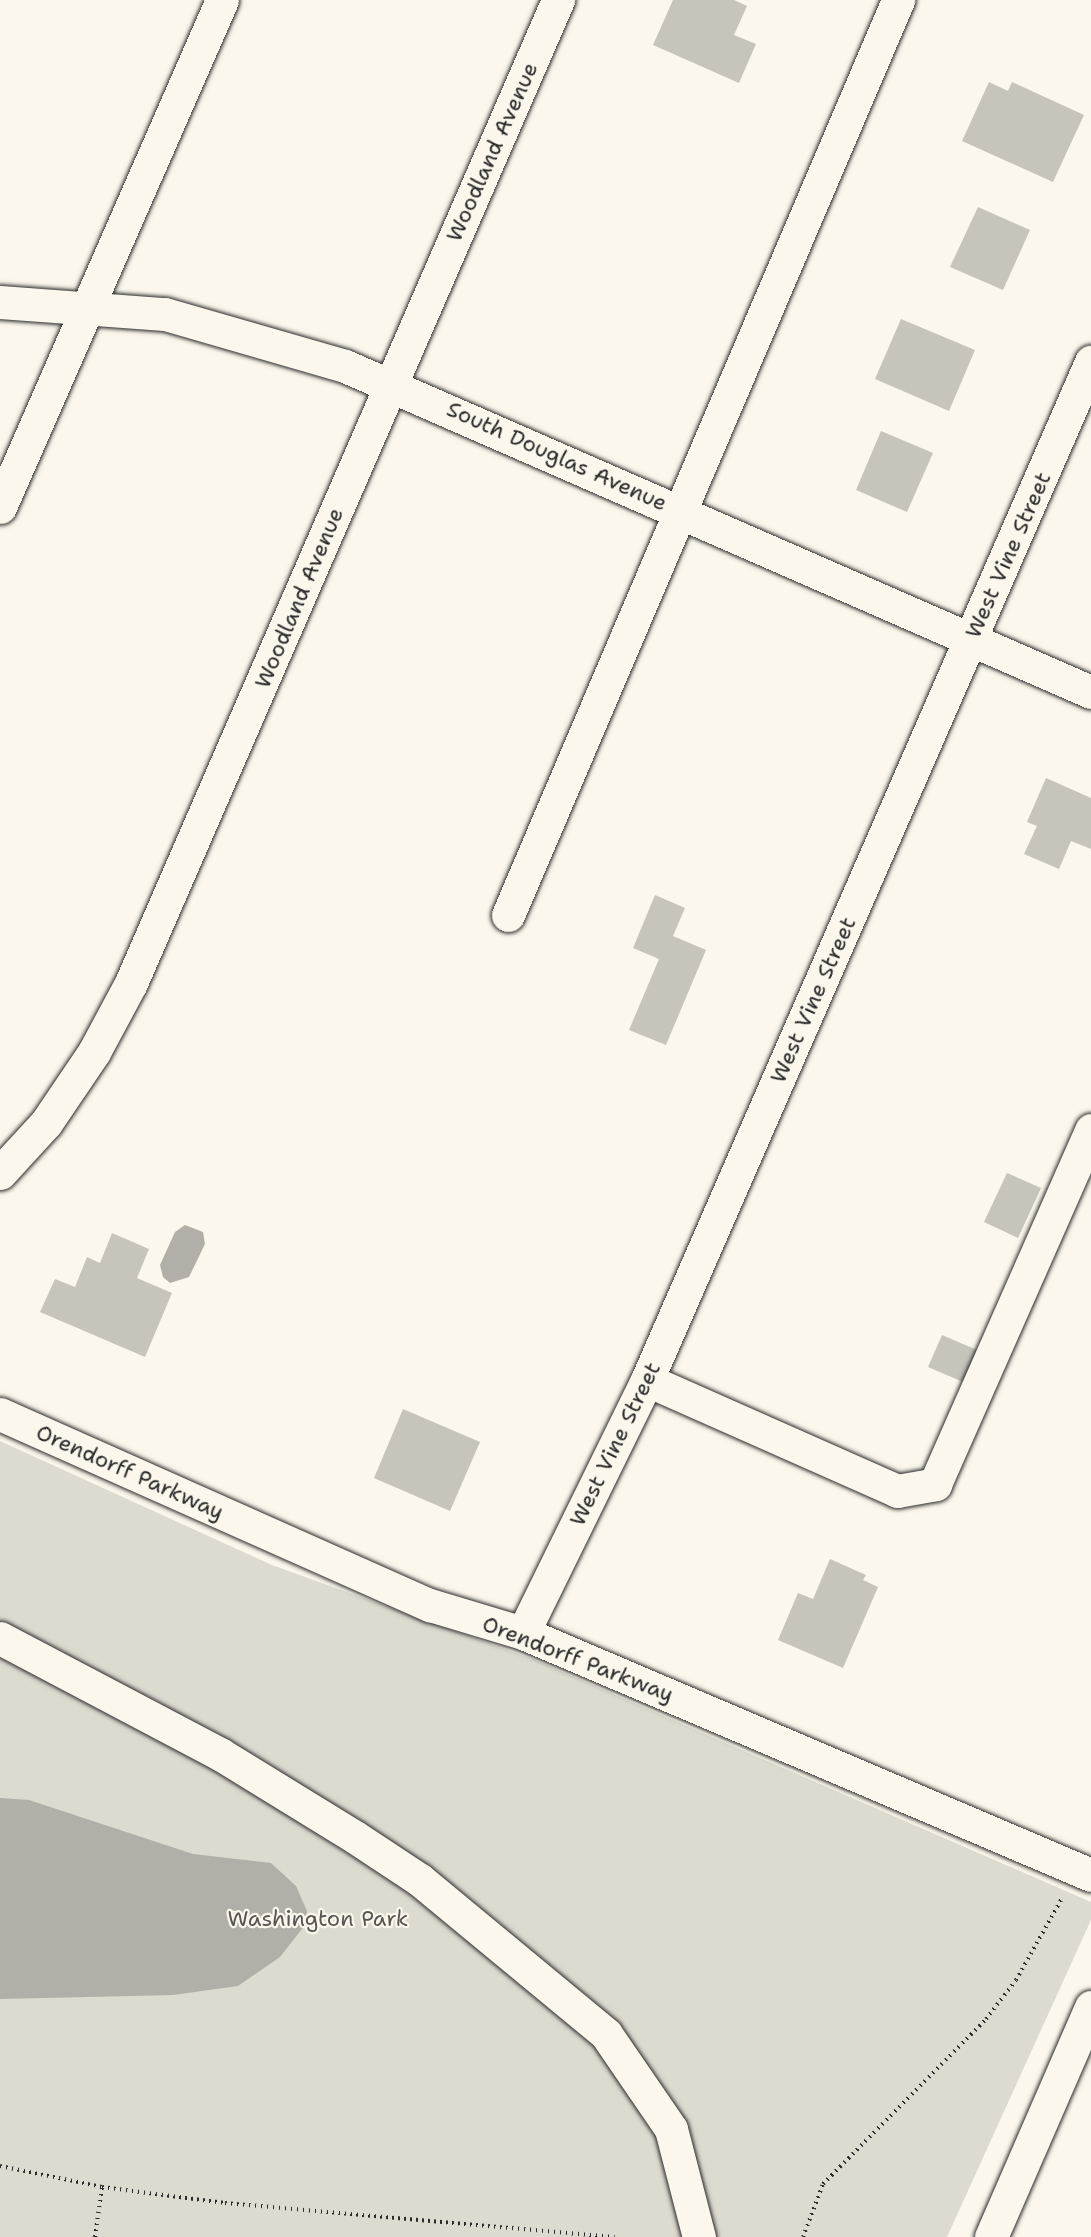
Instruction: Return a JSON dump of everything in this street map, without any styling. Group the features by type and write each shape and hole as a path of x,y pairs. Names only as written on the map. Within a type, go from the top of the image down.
{"street":[{"path":"0,507 222,0"},
{"name":"Woodland Avenue","path":"0,1173 52,1114 94,1052 131,983 558,0"},
{"path":"508,915 683,512 898,0"},
{"name":"South Douglas Avenue","path":"0,302 89,305 165,314 240,333 391,384 1091,692"},
{"name":"West Vine Street","path":"523,1633 647,1380 1091,362"},
{"path":"647,1380 897,1491 935,1484 1091,1130"},
{"name":"Orendorff Parkway","path":"0,1414 430,1605 523,1633 1091,1875"},
{"path":"0,1638 220,1754 420,1880 606,2034 670,2128 699,2237"},
{"path":"991,2237 1087,2028"}],"path":[{"path":"803,2237 823,2184 986,2019 1016,1980 1064,1894"},
{"path":"0,2166 102,2187 225,2203 615,2237"},
{"path":"94,2237 102,2187"}],"green space":[{"name":"Washington Park","path":"0,1441 272,1565 535,1660 1091,1902 1091,1920 947,2237 0,2237"}],"shaded area":[{"path":"185,1225 203,1232 205,1244 189,1277 170,1283 163,1277 160,1265 175,1232"},
{"path":"0,1798 29,1800 193,1854 271,1863 296,1886 307,1911 305,1925 280,1957 238,1986 173,1995 0,1999"}],"building":[{"path":"673,0 734,0 747,6 734,35 756,44 739,83 653,45"},
{"path":"989,82 1008,91 1012,82 1084,115 1053,182 962,141"},
{"path":"978,207 1030,230 1003,290 950,267"},
{"path":"901,319 975,350 949,411 875,379"},
{"path":"881,431 933,453 907,512 856,490"},
{"path":"1046,778 1091,798 1091,849 1071,841 1059,869 1024,854 1037,826 1027,822"},
{"path":"655,895 685,908 673,936 706,950 666,1045 629,1030 659,959 633,948"},
{"path":"1007,1173 1041,1188 1018,1238 984,1222"},
{"path":"112,1233 149,1249 137,1278 172,1293 145,1357 40,1312 55,1279 75,1287 87,1257 100,1263"},
{"path":"942,1335 977,1350 963,1382 928,1367"},
{"path":"403,1409 480,1442 450,1511 374,1478"},
{"path":"830,1559 866,1575 863,1580 878,1587 843,1668 778,1640 798,1593 813,1599"}]}
